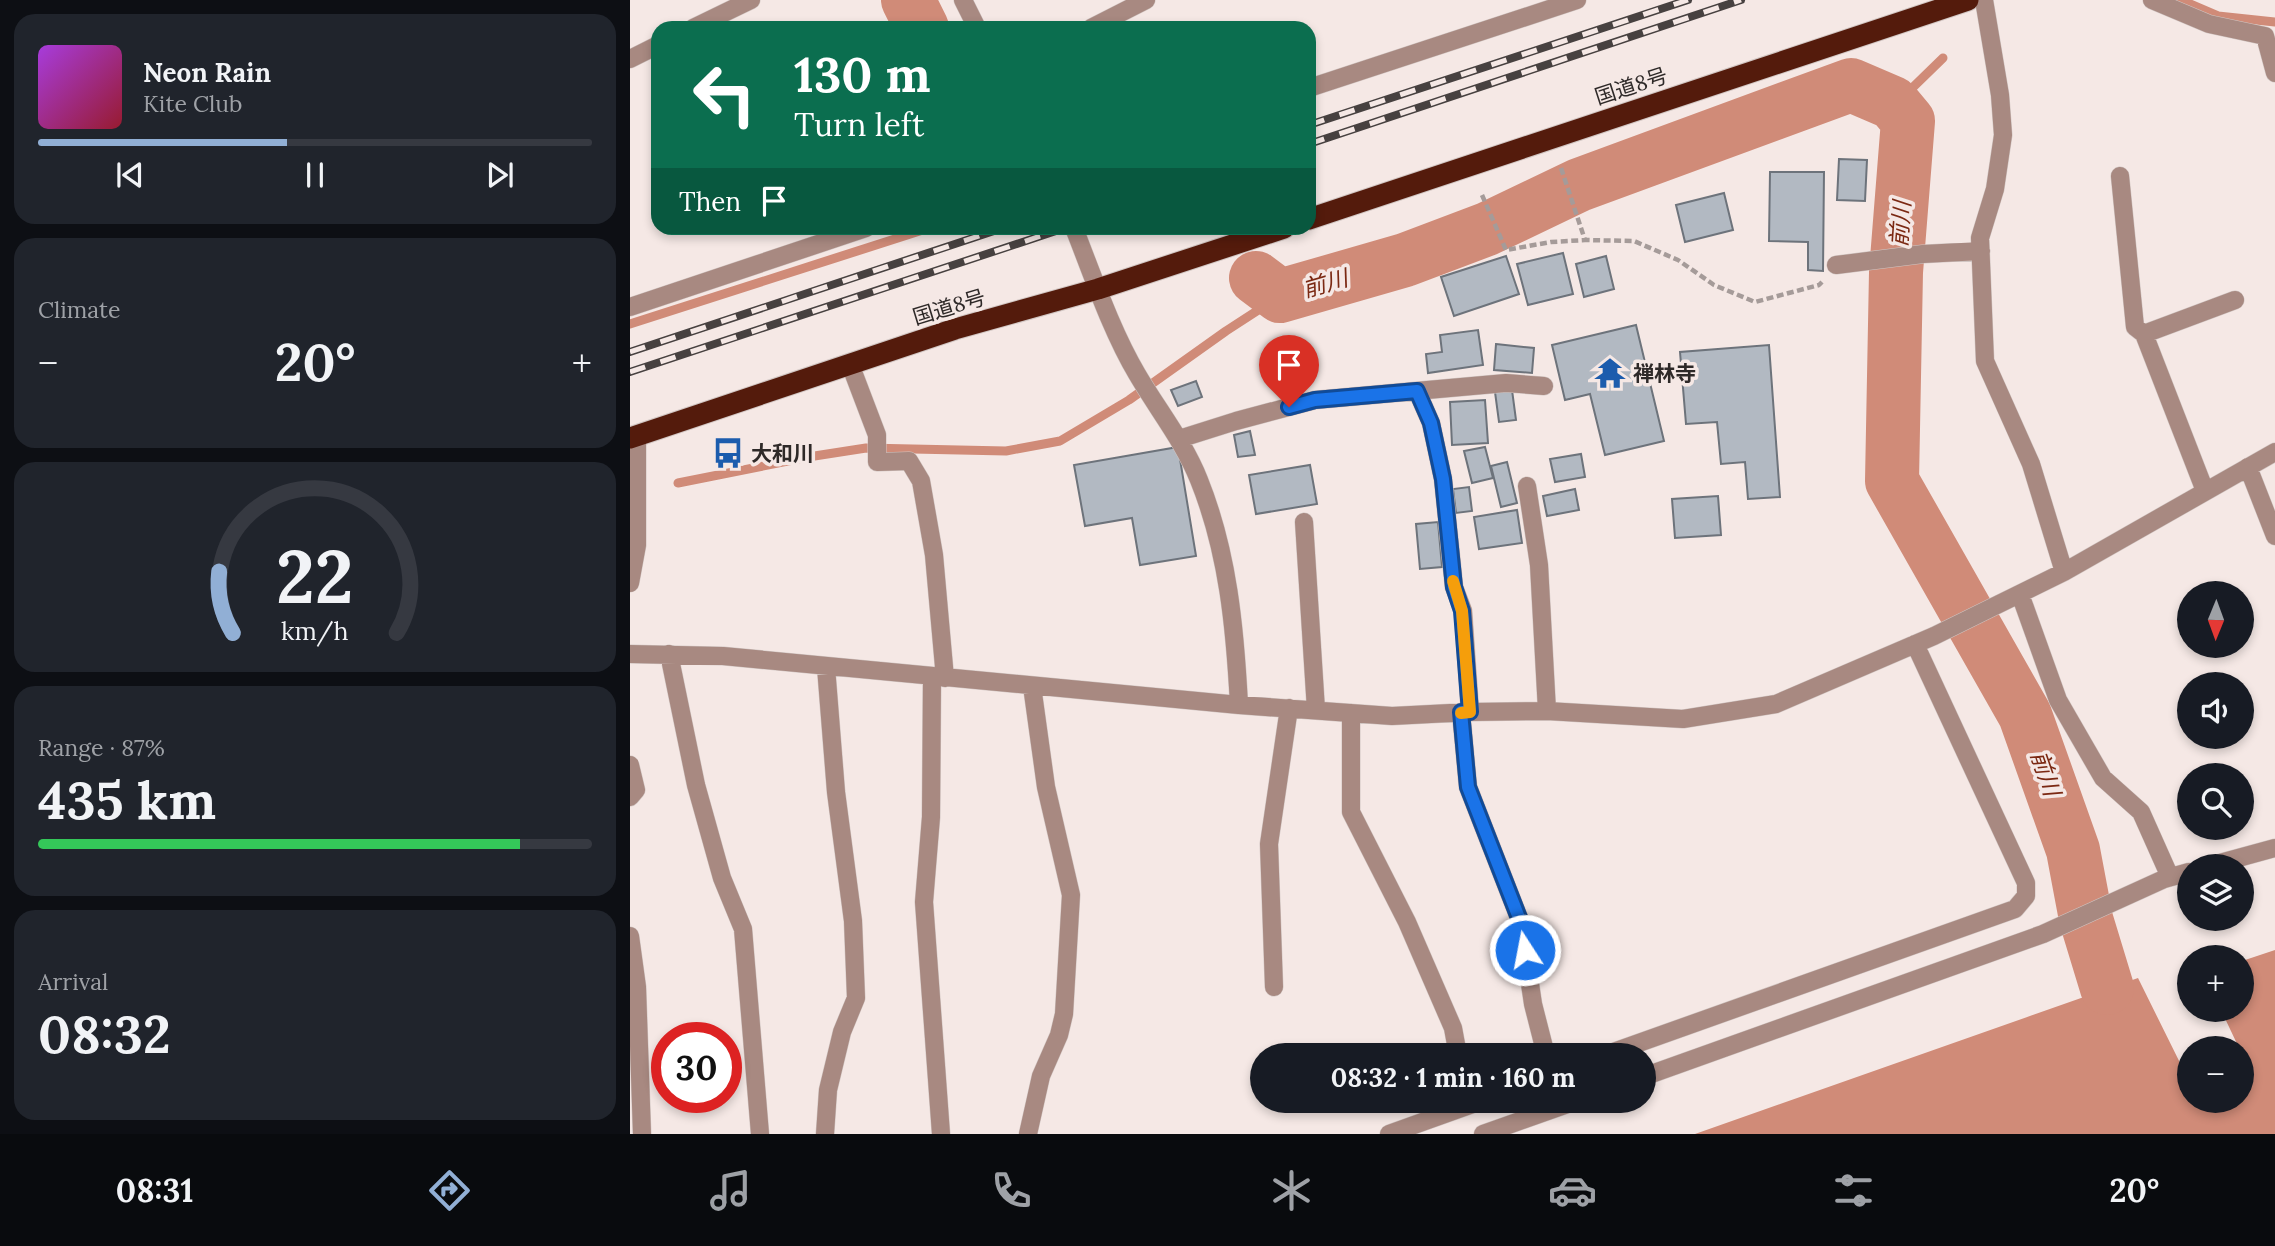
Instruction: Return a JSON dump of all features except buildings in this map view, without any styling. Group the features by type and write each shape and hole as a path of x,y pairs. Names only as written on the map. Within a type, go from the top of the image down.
{"highway":[{"name":"国道8号","path":"1316,217 1968,0"},
{"name":"国道8号","path":"634,437 955,329 1098,289 1263,235"}],"street":[{"path":"708,21 751,0"},
{"path":"963,0 974,21"},
{"path":"1105,21 1146,0"},
{"path":"1316,86 1545,5 1577,0"},
{"path":"1984,0 2000,95 2003,135 1995,189 1980,239 1985,360 2031,464 2064,572"},
{"path":"2152,0 2209,24 2265,36 2275,73"},
{"path":"630,59 651,48"},
{"path":"2120,176 2135,327 2144,334 2206,491"},
{"path":"630,307 845,235"},
{"path":"1077,235 1136,373 1179,439 1199,478 1219,536 1234,625 1239,705"},
{"path":"1836,265 1923,254 1981,251"},
{"path":"2144,334 2235,300"},
{"path":"850,365 877,435 877,462 909,461 921,481 934,555 939,677 932,817 924,902 941,1134"},
{"path":"1179,439 1315,400 1506,383 1544,386"},
{"path":"1417,391 1431,423 1443,479 1454,587 1462,611 1468,787 1521,923 1533,1004 1543,1043"},
{"path":"630,583 637,545 634,437"},
{"path":"630,654 723,656 1239,705 1392,716 1547,711 1682,719 1776,704 1934,636 2064,572 2275,452"},
{"path":"2248,467 2275,536"},
{"path":"1527,486 1539,565 1547,711"},
{"path":"1304,522 1316,710"},
{"path":"2020,594 2058,700 2104,778 2141,812 2167,878"},
{"path":"1639,1043 2015,909 2026,896 2026,883 1915,644"},
{"path":"669,654 696,785 722,878 743,929 760,1134"},
{"path":"825,1134 828,1090 842,1032 856,998 853,921 836,792 826,667"},
{"path":"1028,1134 1041,1076 1059,1035 1064,1014 1071,895 1046,787 1032,686"},
{"path":"1275,987 1269,844 1289,708"},
{"path":"1351,713 1351,812 1407,922 1453,1028 1456,1043"},
{"path":"630,765 636,790 630,797"},
{"path":"2253,854 2275,848"},
{"path":"1656,1072 2043,934 2177,875"},
{"path":"630,936 637,986 642,1134"},
{"path":"1389,1134 1444,1113"},
{"path":"1483,1134 1542,1113"}],"path":[{"path":"1561,168 1585,240"},
{"path":"1482,195 1506,250 1551,242 1634,241 1678,260 1714,285 1755,302 1819,285 1836,265"}],"shaded area":[{"path":"2275,950 2275,1134 1695,1134 2138,978 2177,1057 2177,1113 2254,1113 2254,1036 2233,1036 2227,1022 2254,1022 2254,957"}],"waterway":[{"name":"前川","path":"908,0 918,21"},
{"path":"2181,0 2218,16 2275,22"},
{"path":"1899,110 1905,95 1943,58"},
{"name":"前川","path":"1256,278 1280,296 1405,260 1487,229 1579,185 1851,85 1893,103 1908,121 1896,272 1892,481 2025,715 2073,850 2086,919 2107,988"},
{"name":"大和川","path":"630,324 907,235"},
{"path":"678,483 866,448 1006,451 1060,441 1129,400 1280,296"}],"railway":[{"path":"1316,123 1688,0"},
{"path":"1316,142 1741,0"},
{"path":"630,352 982,235"},
{"path":"630,372 1044,235"}],"slow traffic":[{"path":"1453,581 1462,611 1470,712 1461,713"}],"place":[{"name":"禅林寺","path":"1610,373"},
{"name":"大和川","path":"728,453"}],"route":[{"path":"1289,407 1315,400 1417,391 1431,423 1443,479 1454,587 1462,611 1470,712 1461,712 1468,787 1505,877 1521,923 1525,950"}]}
